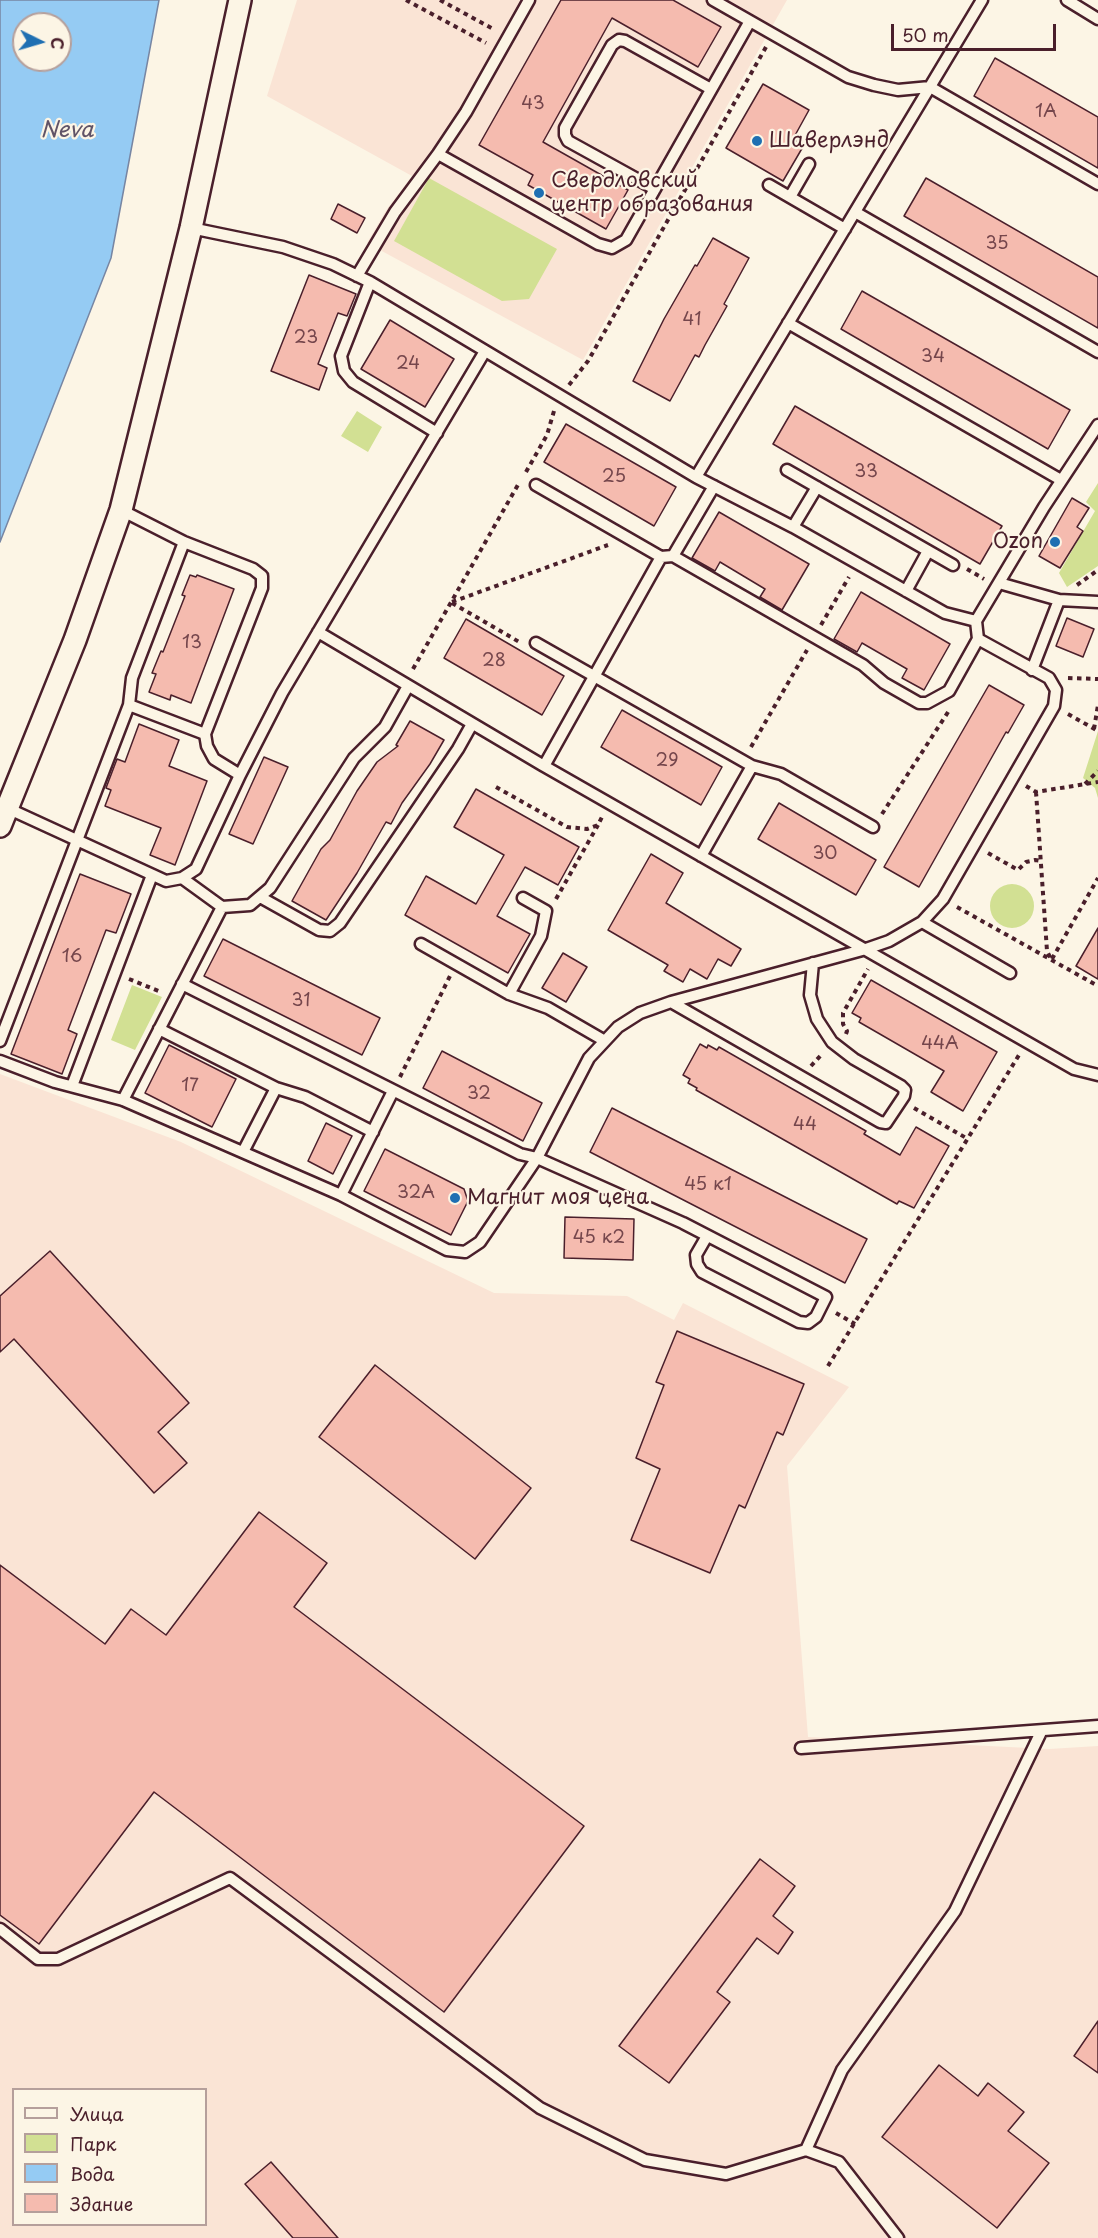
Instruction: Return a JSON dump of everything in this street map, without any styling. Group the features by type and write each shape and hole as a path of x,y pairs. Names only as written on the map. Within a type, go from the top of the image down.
{"street":[{"path":"3,817 79,629 121,510 190,228 240,0"}],"lane":[{"path":"357,276 372,246 466,112 529,0"},
{"path":"713,0 848,76 898,90 930,87 1098,184"},
{"path":"696,477 982,0"},
{"path":"1067,0 1098,19"},
{"path":"438,154 598,244 612,248 626,240 750,21"},
{"path":"655,189 568,141 565,128 612,45 619,40 625,41 711,89"},
{"path":"790,197 809,164"},
{"path":"769,185 845,229"},
{"path":"855,212 1098,352"},
{"path":"190,228 283,247 333,264 370,282 696,477 794,527 945,613 976,621"},
{"path":"370,282 341,356 344,371 353,382 437,433"},
{"path":"788,323 1061,480"},
{"path":"3,817 77,840 166,881 182,879 196,869 282,693 485,351"},
{"path":"536,485 660,557 674,556 863,665 884,683 919,703 927,703 949,690 978,639 976,621 1061,480 1098,425"},
{"path":"787,470 952,565"},
{"path":"674,556 714,486"},
{"path":"794,527 817,487"},
{"path":"121,510 184,542 253,569 262,576 262,588 205,735 207,746 214,759 240,775"},
{"path":"0,1041 129,705 132,678 184,542"},
{"path":"906,591 928,551"},
{"path":"544,766 660,557"},
{"path":"999,584 1059,600 1098,602"},
{"path":"1032,670 1059,600"},
{"path":"318,632 544,766 1074,1069 1098,1075"},
{"path":"0,1061 72,1086 123,1100 341,1196 447,1250 465,1252 480,1242 537,1158 589,1059 618,1027 640,1013 671,1002 889,941 922,922 943,899 1054,706 1056,690 1049,678 978,639"},
{"path":"536,643 748,764 781,774 873,827"},
{"path":"182,879 222,907 250,905 260,897 270,888 354,758 385,727 408,686"},
{"path":"129,705 205,735"},
{"path":"260,897 319,930 330,931 340,923 458,749 472,724"},
{"path":"701,856 748,764"},
{"path":"72,1086 152,875"},
{"path":"509,994 541,936 546,911 523,898"},
{"path":"123,1100 222,907"},
{"path":"922,922 1010,973"},
{"path":"421,944 509,994 548,1008 605,1041"},
{"path":"671,1002 880,1122 886,1123 891,1119 905,1090 854,1059 836,1045 817,1019 810,995 813,963"},
{"path":"182,984 520,1154 537,1158 707,1236 826,1297 816,1317 808,1323 799,1322 702,1272 697,1264 696,1255 707,1236"},
{"path":"159,1029 276,1088 305,1097 373,1132"},
{"path":"243,1152 276,1088"},
{"path":"341,1196 393,1091"},
{"path":"801,1748 1098,1726"},
{"path":"806,2150 842,2070 955,1911 1041,1732"},
{"path":"0,1929 38,1959 57,1959 230,1878 540,2108 645,2160 726,2174 806,2150 839,2162 898,2238"}],"path":[{"path":"406,0 500,51"},
{"path":"440,0 508,37"},
{"path":"568,386 588,361 774,34"},
{"path":"408,686 410,675 547,435 555,407"},
{"path":"451,603 628,538"},
{"path":"748,764 814,637 857,563"},
{"path":"952,565 962,566 984,579 999,584"},
{"path":"1049,678 1098,679"},
{"path":"873,827 953,705"},
{"path":"1054,706 1096,730 1098,705"},
{"path":"1084,784 1098,771"},
{"path":"1052,960 1047,951 1036,792 1098,782"},
{"path":"496,787 567,827 587,829 598,825"},
{"path":"546,911 559,894 610,804"},
{"path":"974,845 1018,870 1026,862 1041,861"},
{"path":"1052,960 1098,878"},
{"path":"943,899 1098,986"},
{"path":"801,1077 848,1031 843,1024 843,1013 876,955"},
{"path":"393,1091 456,964"},
{"path":"115,974 175,997"},
{"path":"828,1366 1027,1042"},
{"path":"901,1101 968,1139"},
{"path":"822,1305 855,1324"}],"shaded area":[{"name":"Свердловский центр образования","path":"297,0 787,0 583,360 367,243 387,209 412,176 267,96"},
{"path":"0,1074 181,1142 494,1293 627,1296 674,1320 683,1303 849,1387 787,1466 808,1737 1049,1749 1098,1746 1098,2238 0,2238"}],"green space":[{"path":"429,178 557,249 529,299 502,301 394,241"},
{"path":"357,411 382,427 368,452 341,436"},
{"path":"1098,483 1098,566 1067,587 1059,573 1095,511 1086,502"},
{"path":"1098,731 1098,798 1095,788 1083,778"},
{"path":"1012,884 1027,891 1034,906 1027,921 1012,928 997,921 990,906 997,891"},
{"path":"132,985 162,997 135,1050 111,1040"}],"water":[{"name":"Neva","path":"0,0 159,0 111,258 0,542"}],"building":[{"path":"561,0 673,0 721,27 698,67 612,18 543,142 628,190 606,229 528,185 533,175 479,145"},
{"path":"995,58 1098,117 1098,168 974,96"},
{"path":"763,84 809,110 793,139 804,145 783,181 726,148"},
{"path":"926,178 1098,277 1098,328 904,216"},
{"path":"338,204 365,218 357,233 331,219"},
{"path":"713,238 749,258 724,304 727,306 699,357 695,355 670,401 633,381 664,319"},
{"path":"309,275 356,294 347,316 338,313 318,364 327,368 319,390 271,371"},
{"path":"862,291 1070,410 1048,449 841,329"},
{"path":"390,320 454,359 425,407 361,369"},
{"path":"795,406 1002,526 980,564 773,444"},
{"path":"566,424 676,487 654,526 544,462"},
{"path":"1072,498 1089,508 1077,527 1083,531 1060,568 1039,556"},
{"path":"719,512 809,564 782,610 760,597 765,589 720,562 715,571 692,558"},
{"path":"190,575 196,577 197,575 234,589 191,703 171,695 170,700 149,692 156,674 152,673 161,651 163,652 185,596 182,595"},
{"path":"861,592 950,644 924,690 902,678 907,669 862,643 857,652 834,639"},
{"path":"1067,618 1094,629 1083,657 1056,646"},
{"path":"466,619 564,676 542,715 444,658"},
{"path":"989,685 1024,705 1008,733 1006,732 919,887 884,867"},
{"path":"622,710 722,767 701,805 601,747"},
{"path":"410,721 444,740 402,803 391,824 386,822 357,873 326,920 292,901 357,791 377,762 398,746 396,745"},
{"path":"139,724 179,740 169,766 207,781 175,865 150,855 161,828 105,806 111,790 106,788 117,759 125,762"},
{"path":"264,757 288,767 253,844 229,834"},
{"path":"476,789 579,847 558,885 525,867 497,916 530,934 508,973 405,915 426,876 476,904 504,855 454,827"},
{"path":"779,803 876,860 856,895 758,839"},
{"path":"651,854 683,873 666,903 741,949 731,966 718,959 707,979 690,969 683,982 664,971 668,965 608,930"},
{"path":"80,874 131,894 116,933 106,930 68,1030 77,1034 62,1074 11,1054"},
{"path":"1098,928 1098,979 1076,966"},
{"path":"223,939 380,1018 362,1055 204,976"},
{"path":"563,953 587,967 566,1002 542,988"},
{"path":"871,980 997,1052 963,1111 931,1092 944,1071 859,1022 861,1018 852,1013"},
{"path":"700,1044 717,1050 719,1047 866,1131 864,1134 900,1155 916,1127 949,1146 914,1208 899,1201 897,1204 696,1090 697,1088 688,1083 690,1079 683,1075"},
{"path":"169,1045 236,1079 212,1127 145,1093"},
{"path":"442,1051 542,1103 523,1141 423,1088"},
{"path":"612,1108 867,1239 845,1283 590,1152"},
{"path":"326,1123 352,1136 333,1174 308,1161"},
{"path":"385,1149 464,1189 468,1201 451,1235 364,1191"},
{"path":"565,1217 634,1219 633,1260 564,1258"},
{"path":"50,1251 189,1403 158,1432 187,1463 154,1493 14,1339 0,1352 0,1296"},
{"path":"677,1331 804,1384 783,1435 777,1432 745,1508 739,1505 710,1573 631,1540 660,1469 636,1458 664,1385 656,1382"},
{"path":"375,1365 531,1488 475,1559 319,1437"},
{"path":"259,1512 327,1563 294,1607 584,1826 444,2012 154,1792 39,1944 0,1915 0,1565 105,1644 131,1609 166,1635"},
{"path":"760,1859 795,1886 773,1916 793,1932 778,1954 757,1938 717,1992 730,2002 669,2083 619,2046"},
{"path":"1098,2021 1098,2073 1074,2056"},
{"path":"939,2065 978,2096 988,2083 1024,2112 1008,2131 1049,2163 997,2228 882,2137"},
{"path":"271,2162 338,2238 293,2238 245,2184"}],"place":[{"name":"Шаверлэнд","path":"757,141"},
{"name":"Свердловский центр образования","path":"539,193"},
{"name":"Ozon","path":"1055,542"},
{"name":"Магнит моя цена","path":"455,1198"}]}
